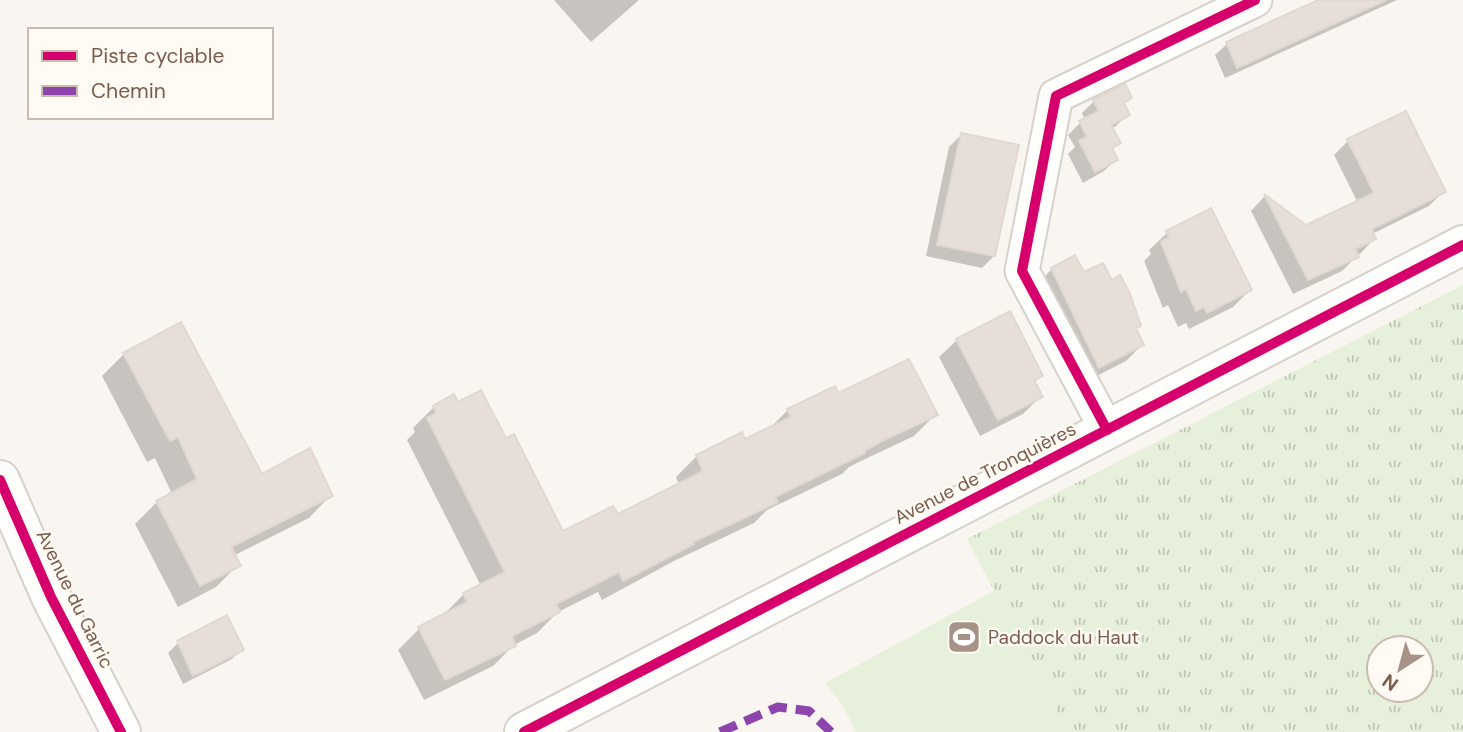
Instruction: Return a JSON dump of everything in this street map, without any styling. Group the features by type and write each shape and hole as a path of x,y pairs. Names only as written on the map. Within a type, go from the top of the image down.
{"street":[{"path":"1107,430 1022,271 1056,96 1255,0"},
{"name":"Avenue de Tronquières","path":"524,732 1463,245"},
{"name":"Avenue du Garric","path":"0,480 51,597 121,732"}],"green space":[{"path":"1463,285 1463,732 1068,732 967,539"},
{"name":"Paddock du Haut","path":"994,591 1068,732 856,732 843,706 825,683"}],"building":[{"path":"1318,0 1386,0 1237,68 1226,42"},
{"path":"1125,84 1132,98 1124,103 1130,115 1111,125 1121,143 1112,148 1118,160 1095,172 1079,141 1087,137 1079,121 1099,111 1093,100"},
{"path":"1406,111 1446,192 1372,229 1376,239 1355,249 1359,257 1308,280 1264,194 1306,225 1374,193 1347,139"},
{"path":"961,133 1019,145 995,256 937,245"},
{"path":"1211,208 1252,290 1207,313 1204,307 1196,311 1186,289 1181,292 1161,242 1169,237 1166,231"},
{"path":"1075,255 1084,272 1103,263 1112,280 1120,275 1141,326 1136,328 1144,345 1099,368 1051,268"},
{"path":"1010,311 1043,376 1034,380 1043,397 998,420 956,339"},
{"path":"181,322 262,474 310,448 333,496 231,547 241,566 200,586 156,501 197,479 178,437 170,441 123,353"},
{"path":"909,359 938,415 775,497 778,502 693,542 694,544 623,581 619,572 556,604 560,612 512,636 516,646 445,680 418,627 467,602 463,593 505,572 427,418 436,413 433,406 454,394 458,402 481,390 506,438 514,434 563,531 613,506 618,514 703,471 696,455 742,432 745,439 791,417 787,409 835,386 838,393"},
{"path":"227,615 244,650 193,676 177,641"}],"marked path":[{"path":"720,732 778,707 809,711 831,732"}],"cycle path":[{"path":"1107,430 1022,271 1056,96 1255,0"},
{"path":"524,732 1463,245"},
{"path":"0,480 51,597 121,732"}],"place":[{"name":"Paddock du Haut","path":"964,637"}]}
